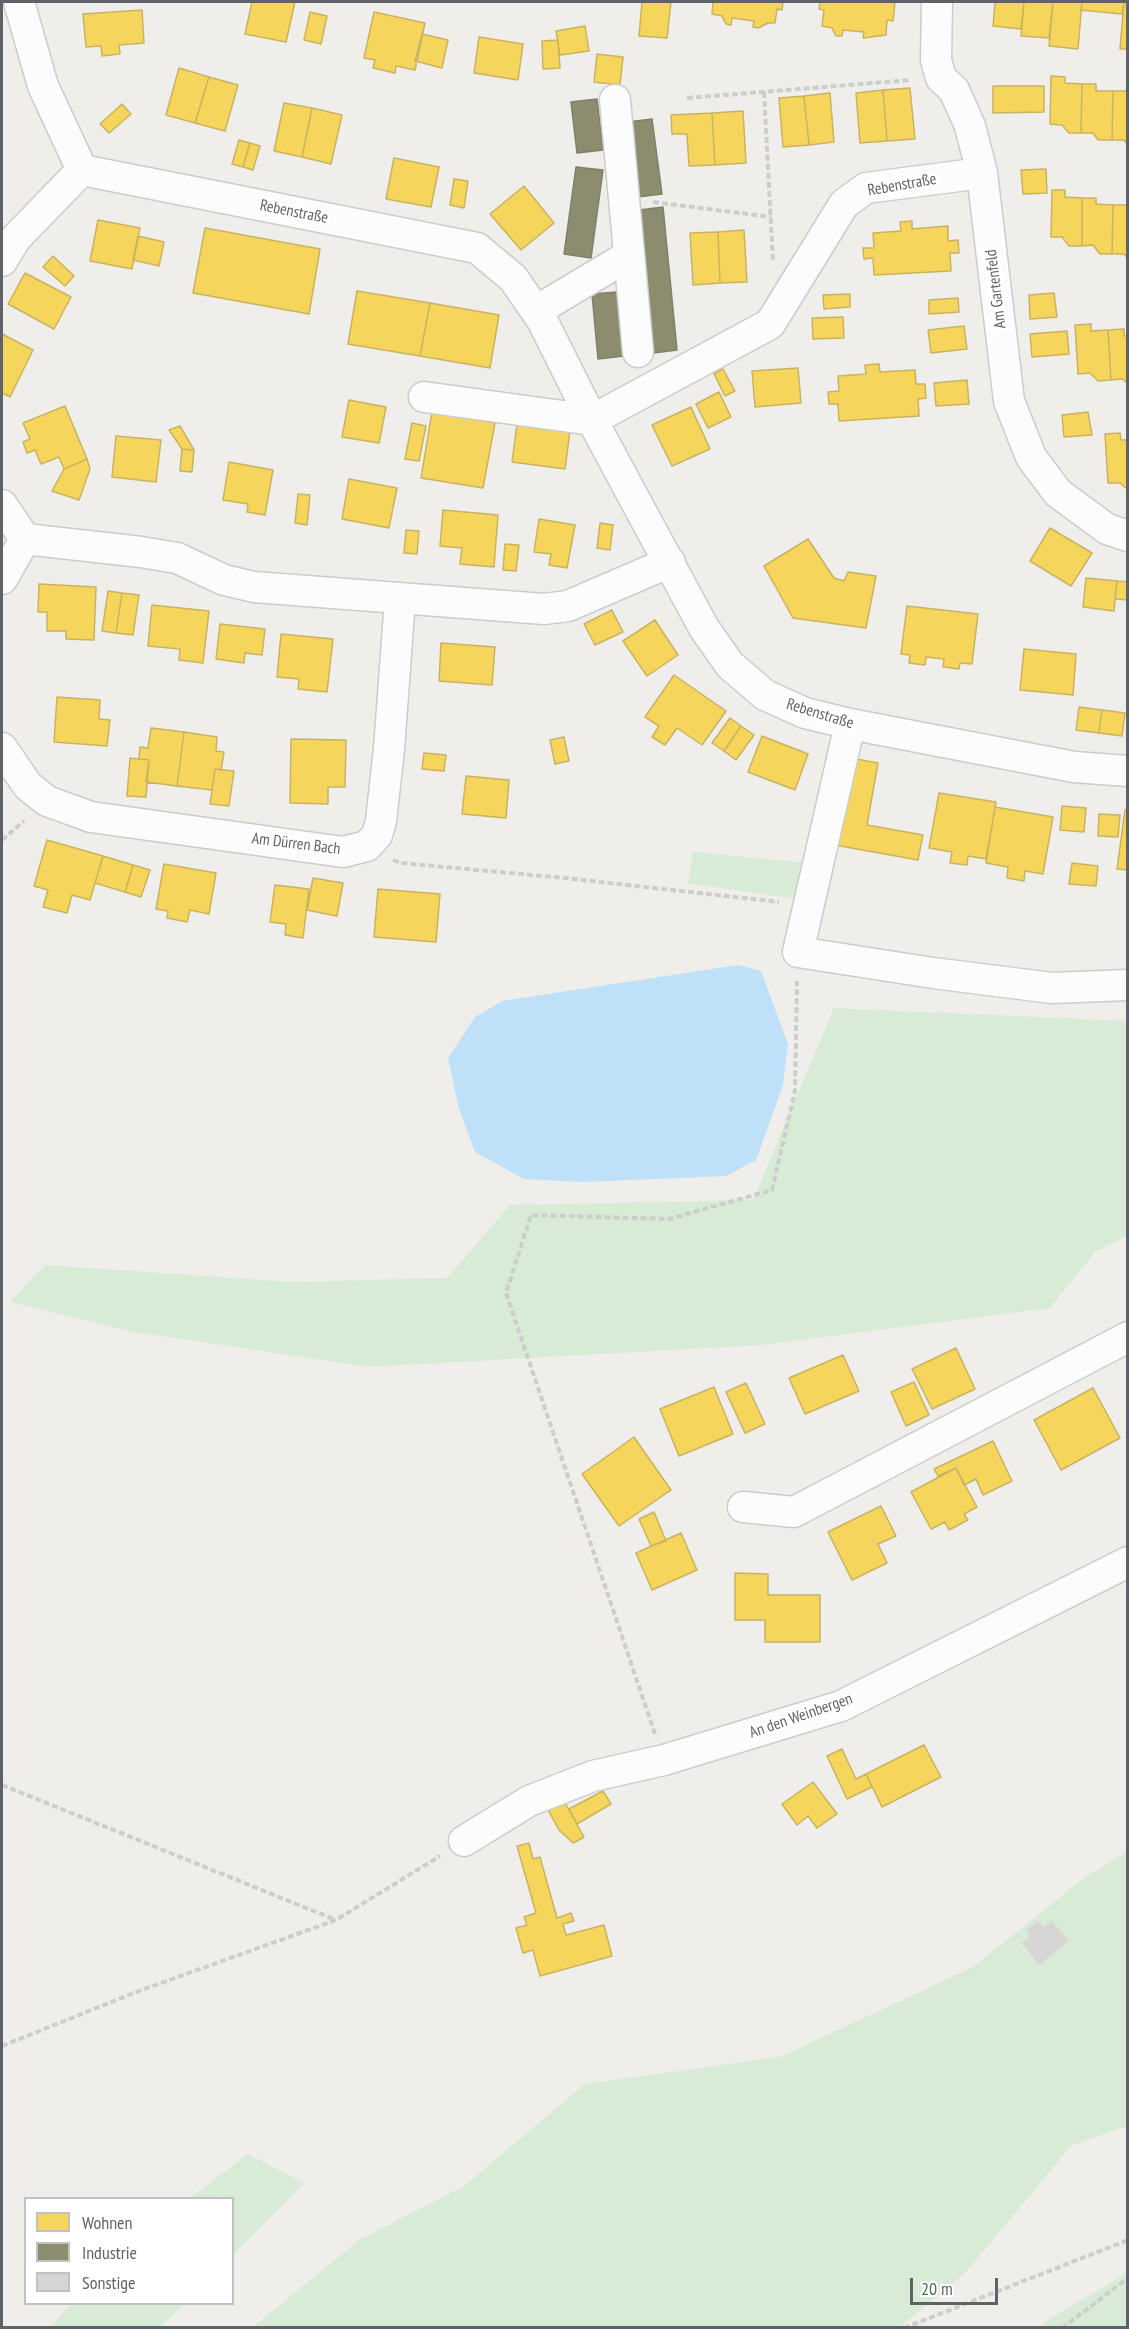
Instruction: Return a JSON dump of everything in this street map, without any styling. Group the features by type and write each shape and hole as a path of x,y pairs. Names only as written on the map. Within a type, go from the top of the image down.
{"street":[{"path":"2,261 16,238 82,170 44,86 19,2"},
{"name":"Am Gartenfeld","path":"937,2 935,44 941,78 954,90 970,126 982,173 1009,401 1031,457 1058,493 1107,529 1128,536"},
{"path":"615,100 638,352"},
{"name":"Rebenstraße","path":"82,170 477,248 513,278 536,311 704,628 730,665 765,695 805,713 850,724 1074,767 1128,771"},
{"name":"Rebenstraße","path":"592,420 770,324 844,204 866,188 982,173"},
{"path":"536,311 628,256"},
{"path":"424,397 592,420"},
{"path":"2,505 25,539 177,558 224,580 254,587 400,600 544,609 568,606 670,562"},
{"path":"2,579 25,539"},
{"path":"367,846 377,835 381,821 389,749 400,600"},
{"path":"850,724 798,952 1053,988 1128,985"},
{"name":"Am Dürren Bach","path":"2,748 28,786 47,801 91,817 343,852 367,846"},
{"path":"743,1507 794,1512 1128,1337"},
{"name":"An den Weinbergen","path":"464,1841 529,1801 592,1776 664,1760 841,1706 1128,1562"}],"path":[{"path":"687,98 941,78"},
{"path":"764,92 776,314"},
{"path":"623,198 771,217"},
{"path":"367,846 401,863 564,878 809,906"},
{"path":"664,1760 506,1293 531,1215 669,1219 772,1190 795,1091 798,952"},
{"path":"2,1785 336,1920"},
{"path":"2,2046 139,1990 336,1920 464,1841"},
{"path":"904,2328 1128,2240"},
{"path":"1062,2328 1128,2278"}],"green space":[{"path":"693,852 810,863 803,900 688,883"},
{"path":"834,1008 1127,1021 1127,1236 1096,1251 1050,1308 761,1345 369,1367 128,1331 10,1302 45,1265 291,1282 447,1278 510,1205 753,1200"},
{"path":"1127,1852 1127,2126 1072,2145 964,2274 900,2327 252,2328 359,2240 464,2186 585,2084 780,2057 973,1967 1085,1877"},
{"path":"248,2154 304,2183 234,2254 234,2197 191,2197"},
{"path":"1127,2273 1127,2327 1039,2327 1049,2319"},
{"path":"70,2305 183,2305 160,2327 51,2327"}],"water":[{"path":"738,965 761,971 788,1044 783,1085 756,1160 726,1176 583,1182 524,1179 475,1152 459,1109 448,1058 475,1017 502,1001"}],"building: Wohnen":[{"path":"252,2 295,2 286,42 245,34"},
{"path":"642,2 671,2 667,38 639,36"},
{"path":"713,2 783,2 782,10 777,9 775,23 768,23 758,28 753,27 754,21 732,18 731,25 726,24 722,16 712,14"},
{"path":"820,2 895,2 893,21 887,20 886,35 863,38 864,32 843,30 842,36 836,36 832,28 822,26 824,10 819,9"},
{"path":"995,2 1024,2 1021,29 993,26"},
{"path":"1024,2 1053,2 1049,38 1021,36"},
{"path":"1053,2 1082,2 1078,49 1049,46"},
{"path":"1082,2 1124,2 1122,14 1081,10"},
{"path":"1124,2 1128,2 1128,49 1120,49"},
{"path":"142,10 144,43 119,45 120,54 102,56 101,46 86,47 83,14"},
{"path":"310,12 327,16 321,44 304,40"},
{"path":"374,12 425,23 415,70 396,66 395,73 373,68 375,60 364,58"},
{"path":"585,26 589,51 560,55 556,31"},
{"path":"422,34 448,40 442,68 415,61"},
{"path":"479,37 523,44 518,80 474,73"},
{"path":"558,40 560,68 543,69 542,41"},
{"path":"597,54 623,57 620,85 594,82"},
{"path":"179,68 209,77 195,123 166,115"},
{"path":"1051,76 1065,77 1065,83 1082,84 1081,133 1069,133 1062,125 1050,124"},
{"path":"209,77 238,85 225,131 195,123"},
{"path":"1082,84 1096,84 1096,91 1113,91 1112,140 1098,140 1093,133 1081,133"},
{"path":"993,86 1044,86 1044,112 993,113"},
{"path":"910,88 915,139 887,141 883,90"},
{"path":"883,90 887,141 860,143 856,93"},
{"path":"1113,91 1127,91 1128,145 1124,140 1112,140"},
{"path":"830,93 834,142 809,145 804,96"},
{"path":"804,96 809,145 783,147 779,98"},
{"path":"284,103 312,108 302,157 274,151"},
{"path":"122,104 131,114 109,133 100,124"},
{"path":"312,108 342,115 331,164 302,157"},
{"path":"743,111 746,163 715,165 712,113"},
{"path":"712,113 715,165 689,166 687,134 672,134 671,115"},
{"path":"239,140 250,143 243,167 232,164"},
{"path":"250,143 260,146 253,170 243,167"},
{"path":"394,158 439,167 431,207 386,199"},
{"path":"1046,169 1047,193 1023,194 1021,170"},
{"path":"454,179 468,181 464,208 450,205"},
{"path":"524,186 554,223 521,250 490,214"},
{"path":"1052,190 1065,190 1065,197 1082,198 1082,246 1069,246 1062,237 1051,237"},
{"path":"1082,198 1096,198 1096,204 1113,205 1112,254 1100,254 1093,245 1082,246"},
{"path":"1113,205 1128,205 1128,259 1124,254 1112,254"},
{"path":"98,220 140,228 132,269 90,261"},
{"path":"912,221 912,229 948,226 948,241 958,240 959,253 950,253 951,271 874,275 873,258 864,259 863,248 874,248 873,233 901,231 900,222"},
{"path":"205,228 320,249 309,314 193,293"},
{"path":"744,230 747,282 720,283 718,232"},
{"path":"718,232 720,283 693,285 690,233"},
{"path":"138,236 164,242 159,266 133,260"},
{"path":"53,256 74,276 65,286 43,267"},
{"path":"25,273 71,297 54,329 8,304"},
{"path":"357,291 430,303 420,356 348,344"},
{"path":"1054,293 1057,317 1030,319 1029,295"},
{"path":"850,294 850,307 824,309 823,295"},
{"path":"958,298 959,312 929,314 929,300"},
{"path":"430,303 499,315 490,368 420,356"},
{"path":"843,317 844,338 813,339 812,318"},
{"path":"1091,324 1091,331 1108,330 1111,380 1098,381 1090,373 1078,374 1075,325"},
{"path":"964,326 967,349 931,353 928,330"},
{"path":"1124,329 1124,336 1128,336 1128,384 1123,379 1111,380 1108,330"},
{"path":"1067,331 1069,354 1032,357 1030,334"},
{"path":"2,334 33,350 10,397 2,393"},
{"path":"879,364 880,372 915,370 916,384 925,384 926,398 918,399 919,416 839,421 838,404 829,404 828,392 839,391 838,376 866,374 865,365"},
{"path":"798,368 801,403 755,407 752,371"},
{"path":"723,369 735,391 725,396 714,374"},
{"path":"967,380 969,404 936,406 934,383"},
{"path":"719,392 731,417 708,428 696,404"},
{"path":"349,400 386,407 379,443 342,437"},
{"path":"65,406 87,459 64,469 59,457 41,464 35,450 27,453 23,442 30,439 23,423"},
{"path":"691,407 710,449 672,466 652,425"},
{"path":"432,412 495,423 483,488 421,478"},
{"path":"1088,412 1092,435 1064,437 1062,415"},
{"path":"412,423 426,426 419,461 405,459"},
{"path":"517,424 570,431 565,469 512,462"},
{"path":"180,426 194,450 182,449 169,430"},
{"path":"1120,433 1121,440 1128,440 1128,490 1120,483 1108,483 1105,434"},
{"path":"116,436 161,440 156,482 112,477"},
{"path":"182,449 194,450 192,472 180,471"},
{"path":"87,459 90,469 79,500 52,491 64,469"},
{"path":"229,462 273,470 265,515 247,512 248,504 223,500"},
{"path":"349,479 397,488 389,528 342,519"},
{"path":"298,494 310,495 307,525 295,523"},
{"path":"443,510 498,515 494,567 460,564 462,548 440,546"},
{"path":"539,519 575,525 567,568 549,565 551,554 534,552"},
{"path":"600,523 613,525 610,550 597,548"},
{"path":"1050,528 1092,553 1071,586 1030,561"},
{"path":"406,530 419,531 417,554 404,553"},
{"path":"808,539 834,578 844,581 848,572 876,576 866,628 793,618 764,566"},
{"path":"505,544 519,545 516,571 503,570"},
{"path":"1086,578 1117,581 1114,611 1083,607"},
{"path":"1117,581 1128,582 1128,600 1115,599"},
{"path":"39,584 96,587 94,640 66,639 66,631 47,631 47,612 38,612"},
{"path":"108,591 122,593 116,633 102,631"},
{"path":"122,593 139,595 133,635 116,633"},
{"path":"152,605 209,611 203,663 179,660 180,649 148,646"},
{"path":"907,606 978,614 972,664 960,663 959,669 943,667 944,659 926,657 925,665 909,663 910,655 901,654"},
{"path":"612,610 623,632 595,645 584,624"},
{"path":"655,620 678,655 647,676 623,641"},
{"path":"220,624 265,629 262,655 245,653 244,663 216,659"},
{"path":"281,634 333,639 327,692 298,689 299,679 277,677"},
{"path":"441,643 495,647 492,685 439,681"},
{"path":"1024,649 1076,654 1073,695 1020,690"},
{"path":"674,675 726,711 702,745 677,728 665,745 652,737 659,726 645,717"},
{"path":"57,697 100,700 99,719 110,720 107,746 54,742"},
{"path":"1079,707 1102,710 1099,733 1076,730"},
{"path":"1102,710 1125,713 1122,736 1099,733"},
{"path":"730,718 741,726 724,751 712,743"},
{"path":"741,726 754,735 736,760 724,751"},
{"path":"151,728 184,732 177,786 146,782 149,760 139,759 140,747 148,748"},
{"path":"184,732 217,737 216,751 224,752 221,770 215,769 212,790 177,786"},
{"path":"762,736 808,754 795,790 748,772"},
{"path":"564,737 569,761 555,764 550,740"},
{"path":"291,739 346,740 345,787 328,787 328,804 290,803"},
{"path":"424,753 446,755 444,771 422,769"},
{"path":"130,758 149,760 146,797 127,796"},
{"path":"851,758 878,763 867,825 923,835 918,860 835,845"},
{"path":"215,769 234,771 229,806 210,804"},
{"path":"466,776 509,780 506,818 462,814"},
{"path":"939,793 996,802 986,859 968,856 967,865 950,863 952,852 929,848"},
{"path":"1062,806 1086,808 1084,832 1060,830"},
{"path":"995,807 1053,817 1043,874 1025,871 1024,881 1007,878 1008,867 986,863"},
{"path":"1125,810 1128,810 1128,870 1117,869"},
{"path":"1099,814 1120,815 1118,837 1098,836"},
{"path":"47,840 103,856 90,900 72,895 67,913 43,907 48,890 34,886"},
{"path":"103,856 133,865 125,892 95,883"},
{"path":"1072,863 1098,866 1096,886 1069,884"},
{"path":"164,864 216,873 209,914 190,910 187,922 167,918 168,911 156,909"},
{"path":"133,865 150,870 141,897 125,892"},
{"path":"313,878 343,883 337,916 307,910"},
{"path":"275,885 309,889 303,938 285,935 286,924 270,922"},
{"path":"378,889 440,894 436,942 374,937"},
{"path":"956,1348 975,1389 932,1409 912,1369"},
{"path":"843,1355 859,1391 805,1414 789,1378"},
{"path":"914,1382 929,1415 906,1426 891,1392"},
{"path":"746,1383 765,1424 745,1433 726,1392"},
{"path":"714,1387 733,1434 679,1456 660,1409"},
{"path":"1093,1388 1120,1438 1061,1470 1034,1420"},
{"path":"634,1437 671,1490 619,1526 582,1474"},
{"path":"993,1441 1012,1481 983,1495 976,1479 964,1485 956,1468 938,1476 934,1469"},
{"path":"956,1468 977,1507 964,1514 968,1520 949,1530 945,1522 931,1529 911,1492"},
{"path":"881,1506 896,1536 878,1544 887,1563 852,1580 828,1532"},
{"path":"654,1512 666,1541 651,1546 639,1519"},
{"path":"681,1533 697,1570 652,1590 636,1553"},
{"path":"735,1573 768,1574 768,1595 820,1595 820,1642 765,1642 765,1620 735,1620"},
{"path":"924,1745 941,1777 882,1807 866,1774"},
{"path":"842,1749 856,1779 866,1774 872,1787 847,1799 827,1756"},
{"path":"813,1782 837,1814 817,1828 808,1816 797,1825 782,1804"},
{"path":"603,1791 611,1804 577,1824 569,1809"},
{"path":"564,1801 584,1837 573,1843 559,1830 548,1810"},
{"path":"529,1843 533,1859 540,1857 557,1918 571,1913 574,1921 563,1924 566,1935 604,1925 612,1956 540,1976 533,1950 523,1953 516,1928 527,1925 524,1917 536,1913 517,1846"}],"building: Industrie":[{"path":"597,99 603,150 577,153 571,102"},
{"path":"652,119 662,194 638,197 628,122"},
{"path":"576,167 603,170 591,258 564,254"},
{"path":"663,207 677,350 653,353 639,210"},
{"path":"617,292 624,356 598,359 592,294"}],"building: Sonstige":[{"path":"1038,1921 1043,1927 1052,1921 1069,1941 1039,1965 1022,1943 1030,1936 1026,1930"}]}
